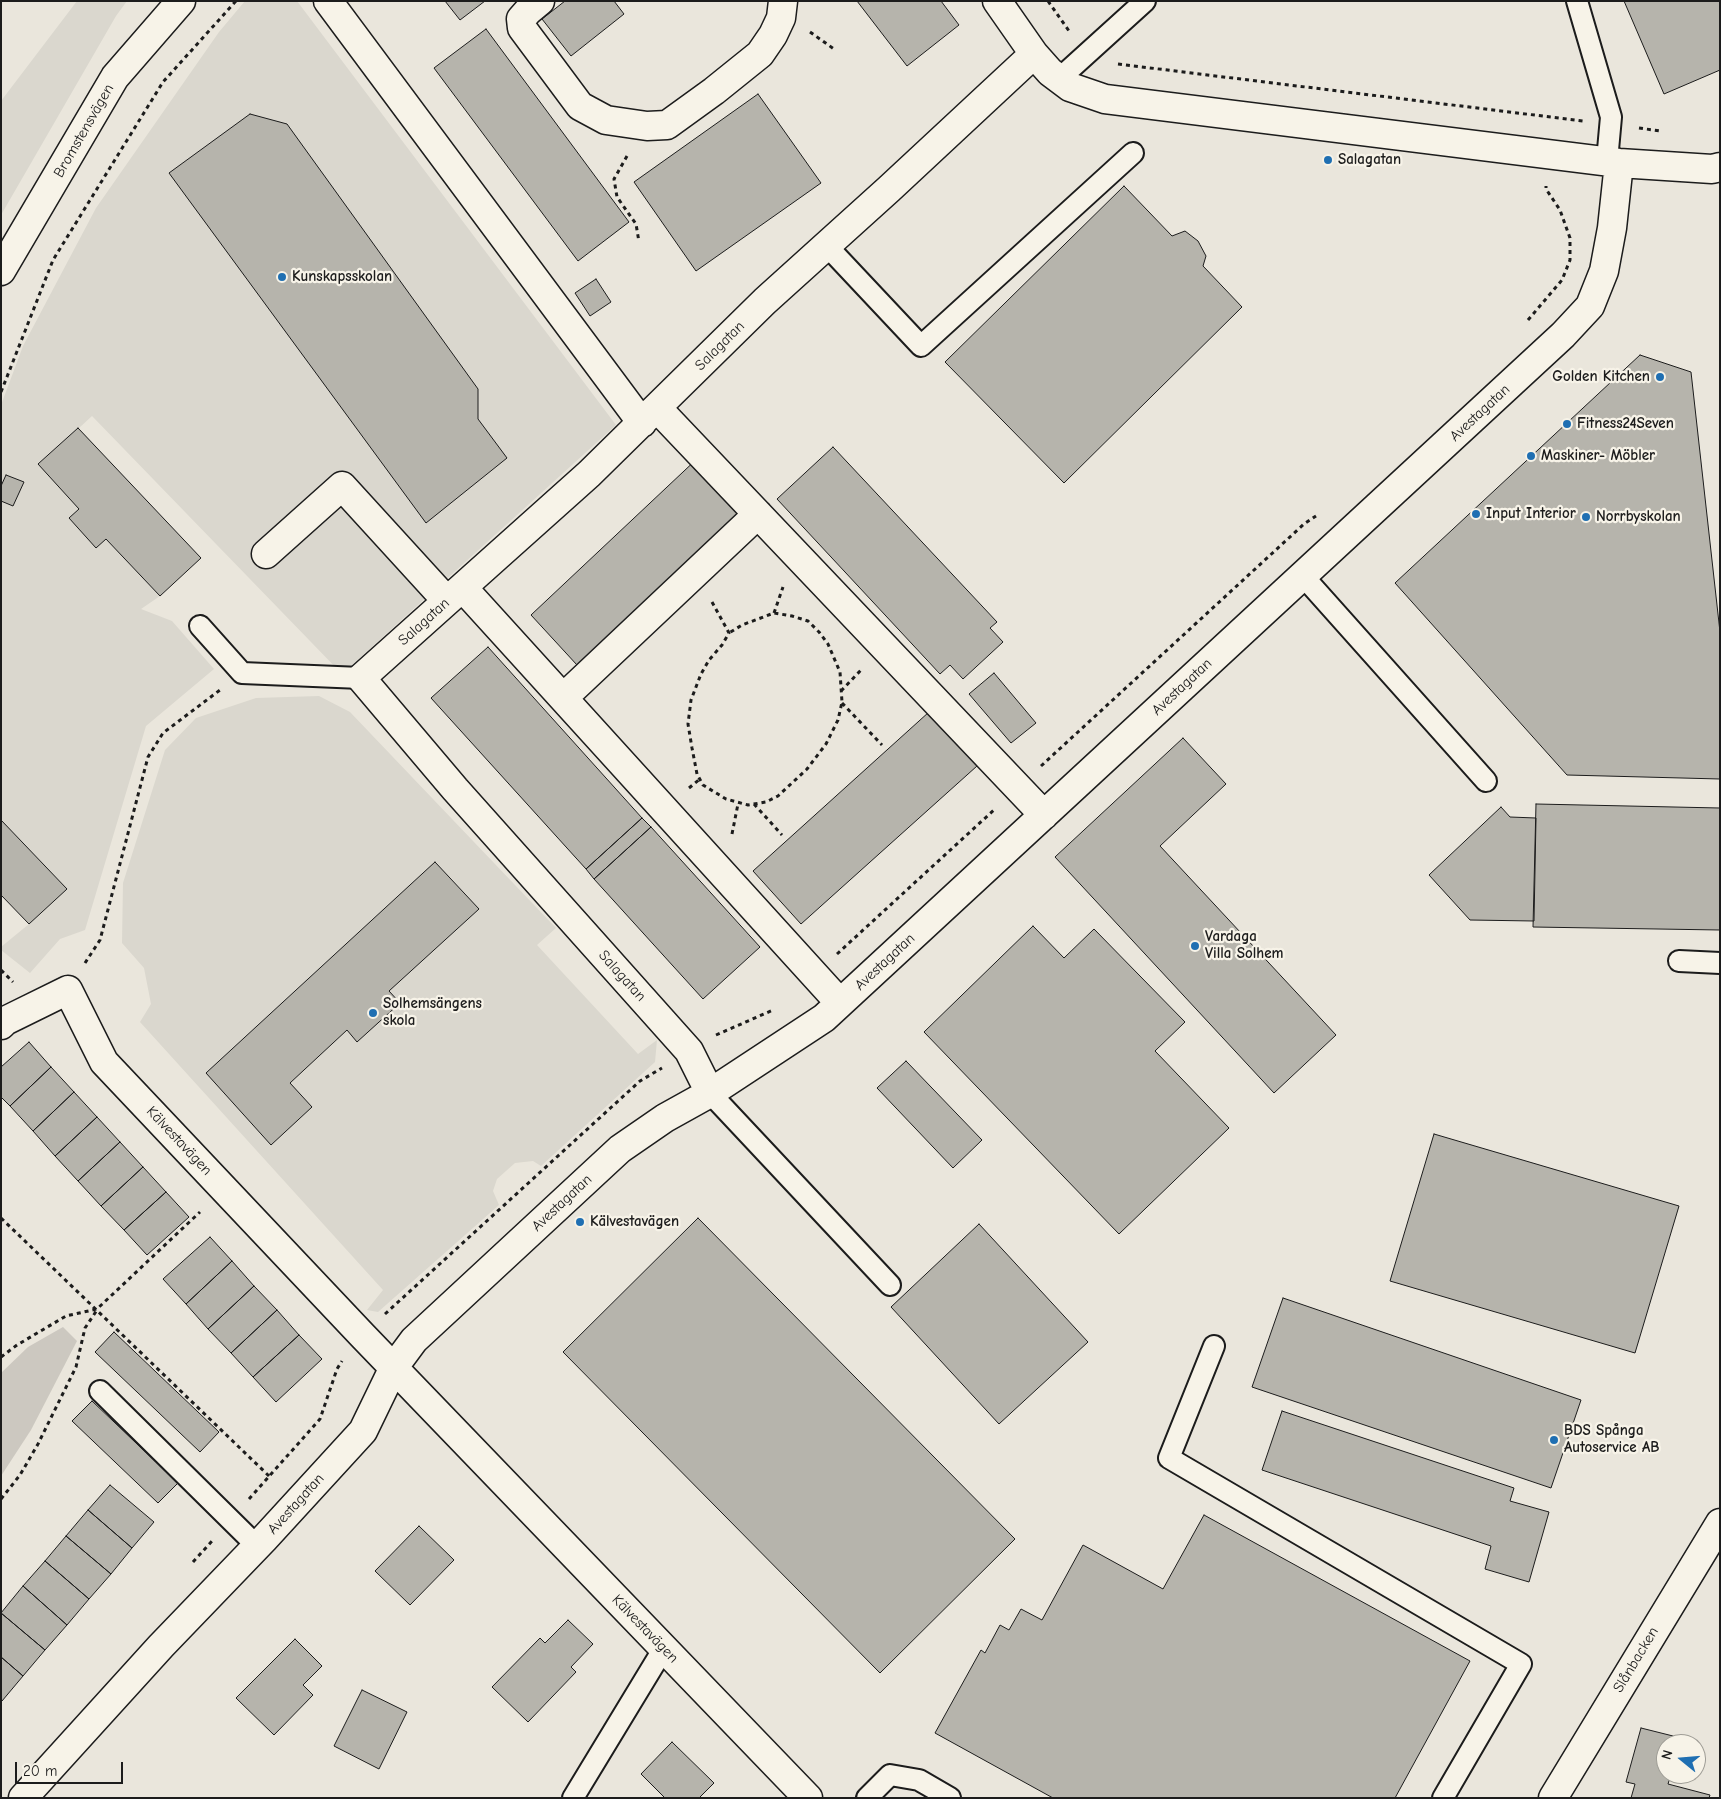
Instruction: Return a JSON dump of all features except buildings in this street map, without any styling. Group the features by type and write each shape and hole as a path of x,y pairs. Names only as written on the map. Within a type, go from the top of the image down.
{"street":[{"name":"Bromstensvägen","path":"1,271 115,77 180,1"},
{"path":"328,1 649,416 758,514 1044,815"},
{"path":"540,1 528,10 521,19 522,28 580,106 606,120 647,126 667,125 760,54 773,35 781,18 783,1"},
{"path":"997,1 1034,54 1050,72 1070,87 1105,99 1613,162 1712,169 1720,167"},
{"name":"Salagatan","path":"710,1093 689,1051 455,789 361,678 589,474 765,301 1034,54"},
{"name":"Avestagatan","path":"23,1798 160,1646 257,1546 363,1431 394,1367 414,1340 620,1149 664,1118 710,1093 824,1018 1563,335 1590,306 1604,271 1612,228 1613,162"},
{"path":"266,554 342,486 563,698 840,1003"},
{"path":"563,698 758,514"},
{"path":"1,1025 5,1021 68,990"},
{"name":"Kälvestavägen","path":"68,990 104,1062 362,1335 808,1798"},
{"name":"Slånbacken","path":"1553,1798 1720,1522"}],"lane":[{"path":"1059,79 1145,1"},
{"path":"1577,1 1611,117 1613,162"},
{"path":"827,246 921,346 1133,154"},
{"path":"1303,576 1486,781"},
{"path":"200,626 242,673 361,678"},
{"path":"1679,961 1720,963"},
{"path":"710,1093 890,1285"},
{"path":"1214,1346 1170,1458 1522,1664 1443,1798"},
{"path":"100,1391 257,1546"},
{"path":"574,1798 664,1648"},
{"path":"867,1798 890,1775 919,1780 950,1798"}],"path":[{"path":"1,392 53,260 163,82 236,1"},
{"path":"1048,1 1072,35 1089,52 1095,56 1123,65 1667,131"},
{"path":"1523,324 1562,280 1570,260 1570,238 1560,210 1546,188 1552,155 1553,117"},
{"path":"639,242 636,224 617,197 614,180 647,126"},
{"path":"815,974 1304,524 1323,512"},
{"path":"695,573 729,633"},
{"path":"774,613 808,621 820,632 828,644 840,672 842,702 838,720 830,736 807,769 778,796 766,802 738,804 704,785 697,774 688,724 691,700 700,674 709,660 722,645 729,633 742,625 774,613"},
{"path":"68,990 100,940 148,757 163,733 242,673"},
{"path":"842,702 882,745"},
{"path":"753,804 782,835"},
{"path":"192,1564 320,1419 337,1369 362,1335 640,1081 716,1035 778,1008"},
{"path":"1,1499 20,1475 38,1444 76,1367 85,1328 97,1309 224,1189"},
{"path":"1,1218 269,1476"},
{"path":"1,1357 17,1344 66,1316 97,1309"}],"shaded area":[{"path":"77,1 127,1 116,16 1,215 1,101"},
{"name":"Kunskapsskolan","path":"245,1 297,1 616,425 342,674 92,416 79,428 201,558 160,596 141,609 172,621 214,669 146,726 85,930 60,939 30,973 1,950 1,947 29,924 1,895 1,405 23,346 96,208 219,32"},
{"name":"Solhemsängens skola","path":"319,696 350,712 556,928 537,945 638,1054 657,1040 655,1062 541,1166 533,1161 515,1163 497,1179 493,1191 499,1205 378,1312 367,1310 383,1290 140,1022 151,1004 144,968 122,943 123,883 165,750 196,718 256,698"},
{"path":"63,1327 77,1341 31,1430 1,1476 1,1373 28,1347"}],"place":[{"name":"Salagatan","path":"1328,160"},
{"name":"Kunskapsskolan","path":"282,277"},
{"name":"Golden Kitchen","path":"1660,377"},
{"name":"Fitness24Seven","path":"1567,424"},
{"name":"Maskiner- Möbler","path":"1531,456"},
{"name":"Input Interior","path":"1476,514"},
{"name":"Norrbyskolan","path":"1586,517"},
{"name":"Vardaga Villa Solhem","path":"1195,946"},
{"name":"Solhemsängens skola","path":"373,1013"},
{"name":"Kälvestavägen","path":"580,1222"},
{"name":"BDS Spånga Autoservice AB","path":"1554,1440"}]}
